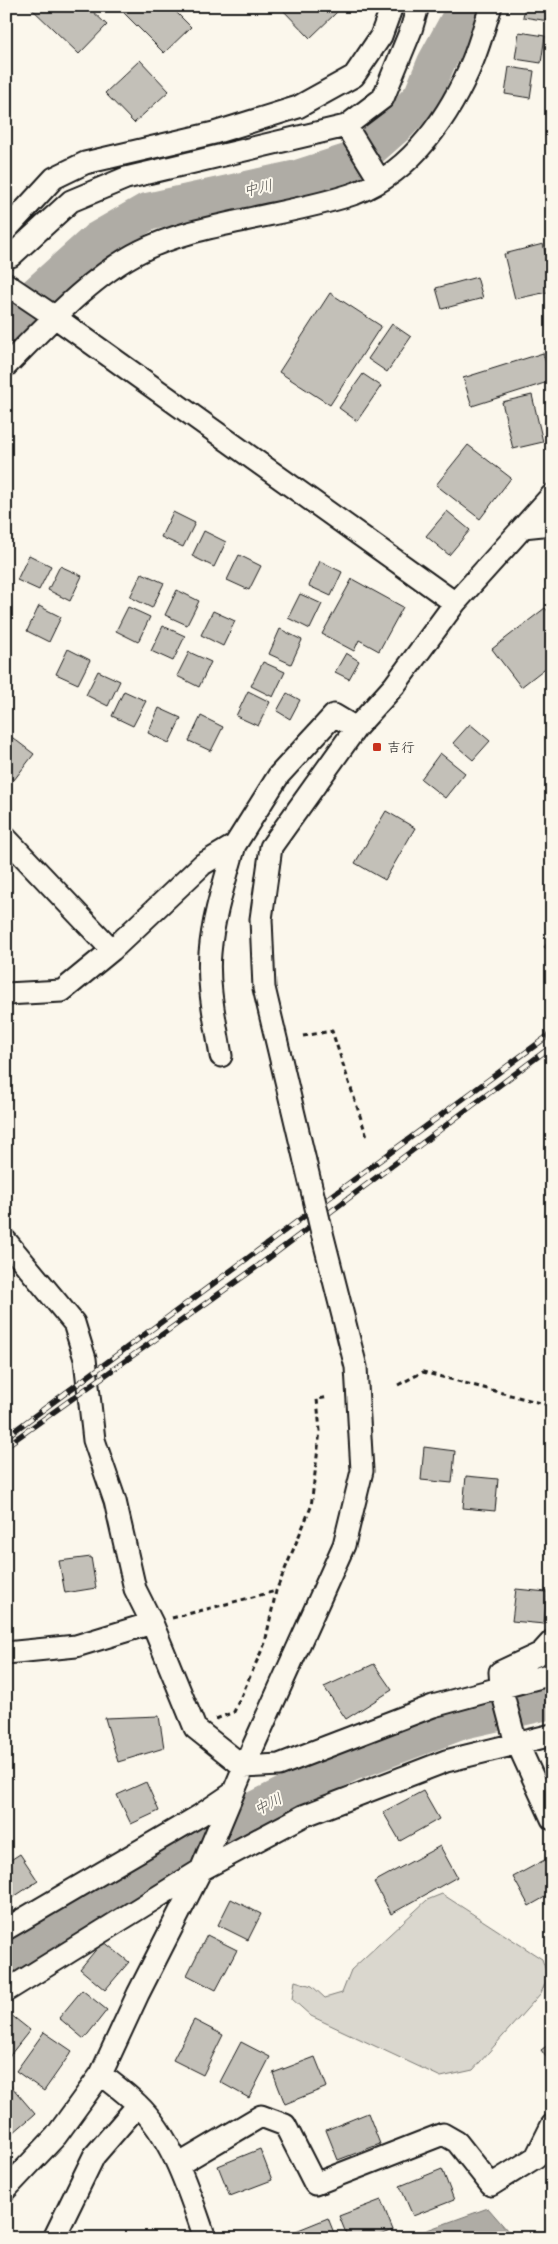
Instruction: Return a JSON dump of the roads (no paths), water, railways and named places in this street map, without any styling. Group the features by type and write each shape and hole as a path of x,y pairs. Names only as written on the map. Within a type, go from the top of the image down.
{"street":[{"path":"6,230 54,178 85,162 214,133 298,107 354,76 381,36 392,6"},
{"path":"6,256 11,256 71,201 126,178 348,130 383,98 411,30 418,6"},
{"path":"6,366 54,316 83,291 140,251 172,238 356,192 404,165 442,120 474,59 491,6"},
{"path":"348,130 378,178"},
{"path":"6,284 54,316 454,603"},
{"path":"6,2190 56,2136 101,2074 138,1994 201,1870 244,1766 344,1545 362,1471 356,1367 264,988 261,919 271,847 356,728 394,686 454,603 552,495"},
{"path":"523,527 552,524"},
{"path":"221,1056 213,1010 210,955 217,908 235,845 279,774 334,715 356,728"},
{"path":"6,838 112,950"},
{"path":"6,994 62,991 112,950 202,864 235,845"},
{"path":"6,1240 74,1323 84,1359 94,1440 115,1502 135,1589 152,1623 196,1728 244,1766 278,1764 433,1706 502,1693 552,1674"},
{"path":"6,1653 76,1646 152,1623"},
{"path":"552,1641 541,1654 500,1672 502,1693 515,1739 552,1819"},
{"path":"6,1991 201,1870 303,1816 446,1761 515,1739 552,1735"},
{"path":"6,1929 199,1816 233,1793"},
{"path":"101,2074 138,2105 164,2139 178,2165 204,2238"},
{"path":"54,2238 94,2156 138,2105"},
{"path":"178,2165 261,2116 285,2126 315,2184 443,2134 457,2142 490,2185 536,2157 552,2125"}],"waterway":[{"name":"中川","path":"6,323 97,241 147,212 297,179 356,160 398,123 422,97 436,63 460,19 463,6"},
{"name":"中川","path":"6,1958 169,1854 349,1763 463,1720 552,1700"}],"railway":[{"path":"6,1437 552,1033"},
{"path":"6,1446 258,1266 552,1046"}],"place":[{"name":"吉行","path":"377,747"}]}
